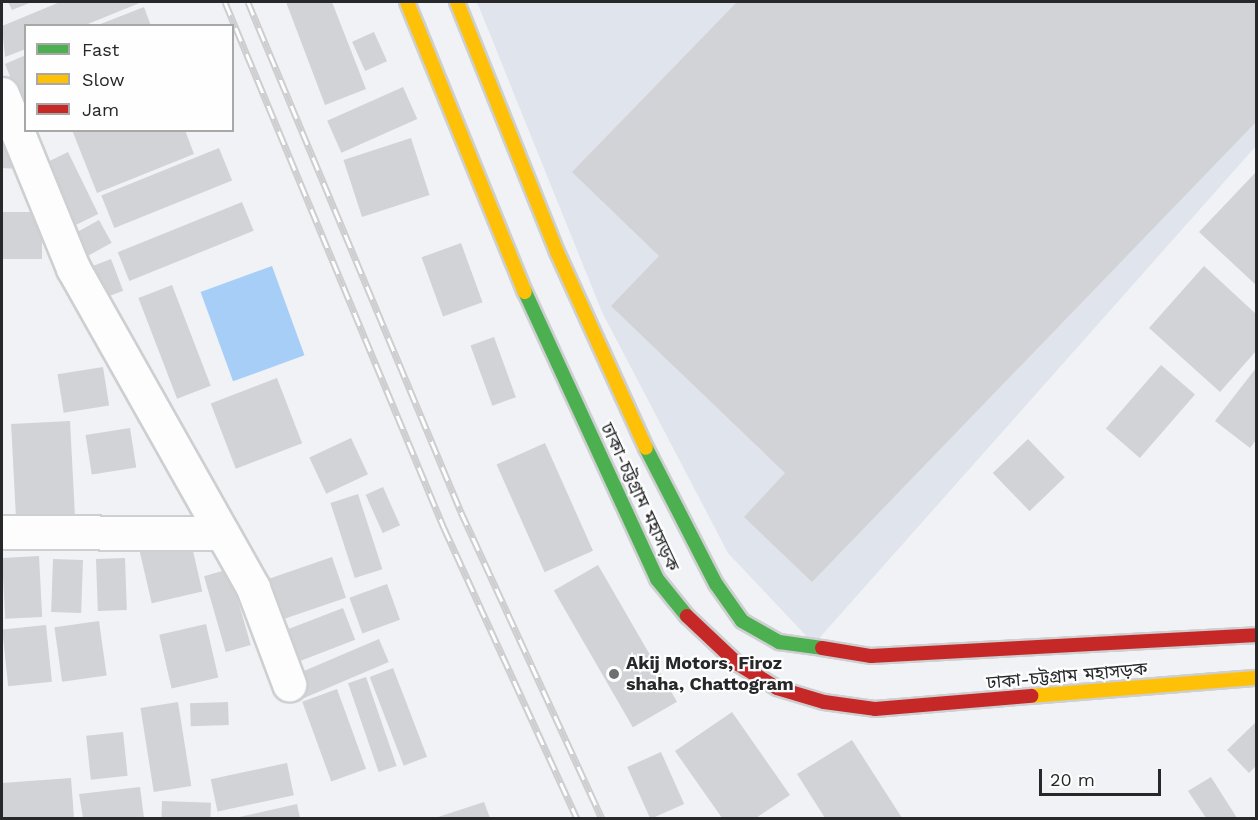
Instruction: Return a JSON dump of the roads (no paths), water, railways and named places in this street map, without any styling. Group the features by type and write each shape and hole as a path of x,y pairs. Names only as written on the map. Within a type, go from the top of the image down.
{"highway":[{"name":"ঢাকা-চট্টগ্রাম মহাসড়ক","path":"407,2 513,267 657,579 683,613 738,664 777,688 824,702 875,709 1257,678"},
{"name":"ঢাকা-চট্টগ্রাম মহাসড়ক","path":"457,2 557,252 649,455 716,584 742,621 779,642 871,656 1257,635"}],"street":[{"path":"2,94 73,268 253,588 289,684"},
{"path":"2,532 220,533"}],"water":[{"path":"272,266 304,355 233,381 201,292"}],"railway":[{"path":"225,2 444,528 577,818"},
{"path":"248,2 461,512 602,818"}],"place":[{"name":"Akij Motors, Firoz shaha, Chattogram","path":"614,674"}]}
